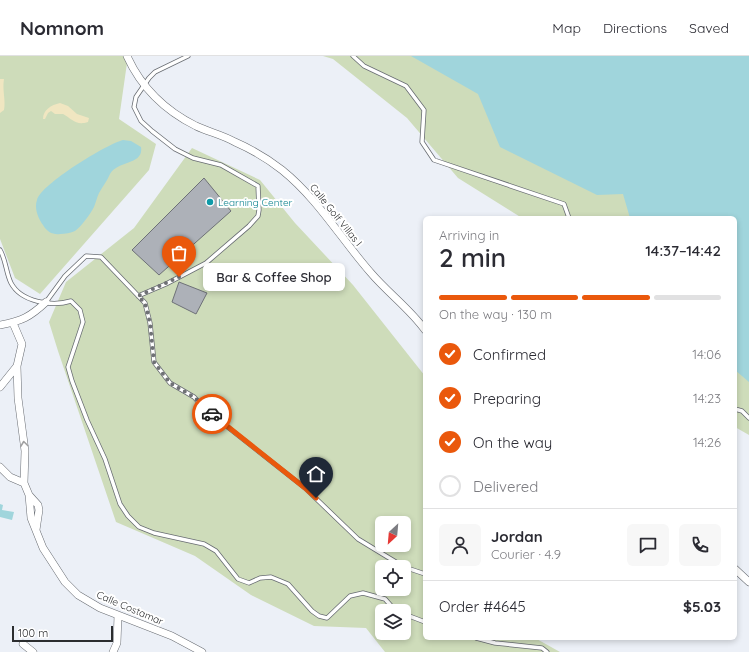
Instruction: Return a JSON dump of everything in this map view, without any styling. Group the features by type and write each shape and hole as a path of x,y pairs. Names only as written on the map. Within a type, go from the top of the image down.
{"street":[{"name":"Calle Golf Villas I","path":"127,56 134,71 152,94 175,114 196,126 234,141 257,153 282,170 300,186 319,206 368,269 403,304 423,328"},
{"path":"0,325 25,319 36,312 46,302"},
{"name":"Calle Costamar","path":"13,323 22,344 17,366 18,398 25,451 24,483 29,495 31,518 43,548 64,582 78,595 100,608 172,636 202,652"},
{"name":"Calle Costamar","path":"0,387 17,366"},
{"path":"0,467 10,476 24,483"},
{"path":"737,571 749,582"},
{"path":"113,652 117,643 118,615"},
{"path":"22,644 33,652"}],"lane":[{"path":"138,296 166,284 206,263 249,226 258,216 258,186 221,165 193,158 175,149 142,121 134,107 136,97 144,84 155,72 188,56"},
{"path":"353,56 364,66 406,86 424,110 422,142 434,160 564,204 568,216"},
{"path":"0,250 11,284 21,294 32,300 60,304 71,301 80,310 84,322 68,367 87,420 105,459 120,504 128,516 139,527 204,544 216,551 238,579 249,583 260,578 271,576 288,584 312,611 319,616 327,618 350,596 363,593 386,599 390,604"},
{"path":"46,302 65,276 86,256 101,257 145,303 150,323 154,362 170,383 194,397 212,414 305,488 358,538 404,567 423,573"},
{"path":"737,410 742,411 749,418"},
{"path":"411,617 423,621"},
{"path":"484,640 495,643 542,648 547,652"}],"green space":[{"path":"0,56 128,56 119,119 156,144 149,170 40,294 15,278 0,239"},
{"path":"323,56 441,56 630,183 643,216 519,216 458,178 407,118 333,59"},
{"path":"192,148 260,180 295,223 353,285 423,373 423,640 539,640 560,652 385,652 376,640 411,640 411,604 375,604 375,639 366,628 314,626 251,595 195,556 116,522 49,322 66,282 134,228"},
{"path":"737,356 749,367 749,435 737,428"}],"sand":[{"path":"0,79 4,79 3,87 5,102 4,110 0,113"},
{"path":"60,103 68,106 77,114 89,118 88,122 77,123 63,114 55,114 51,111 45,119 43,119 44,113 48,108"}],"water":[{"path":"411,56 749,56 749,382 737,372 737,216 629,216 623,194 597,195 500,147 478,94"},
{"path":"123,140 131,141 141,147 139,157 119,166 110,174 99,193 93,210 77,229 73,232 64,234 55,234 48,231 41,222 36,210 36,203 41,193 62,175 103,149"},
{"path":"0,504 3,505 2,510 14,512 12,520 0,517"}],"building":[{"path":"204,178 231,211 159,275 132,250"},
{"path":"179,282 207,293 196,314 172,302"}],"way so far":[{"path":"179,277 138,296 145,303 150,323 154,362 170,383 194,397 206,410 212,414"}],"place":[{"name":"Learning Center","path":"210,202"},
{"name":"Bar & Coffee Shop","path":"179,277"}],"route":[{"path":"212,414 316,498"}]}
